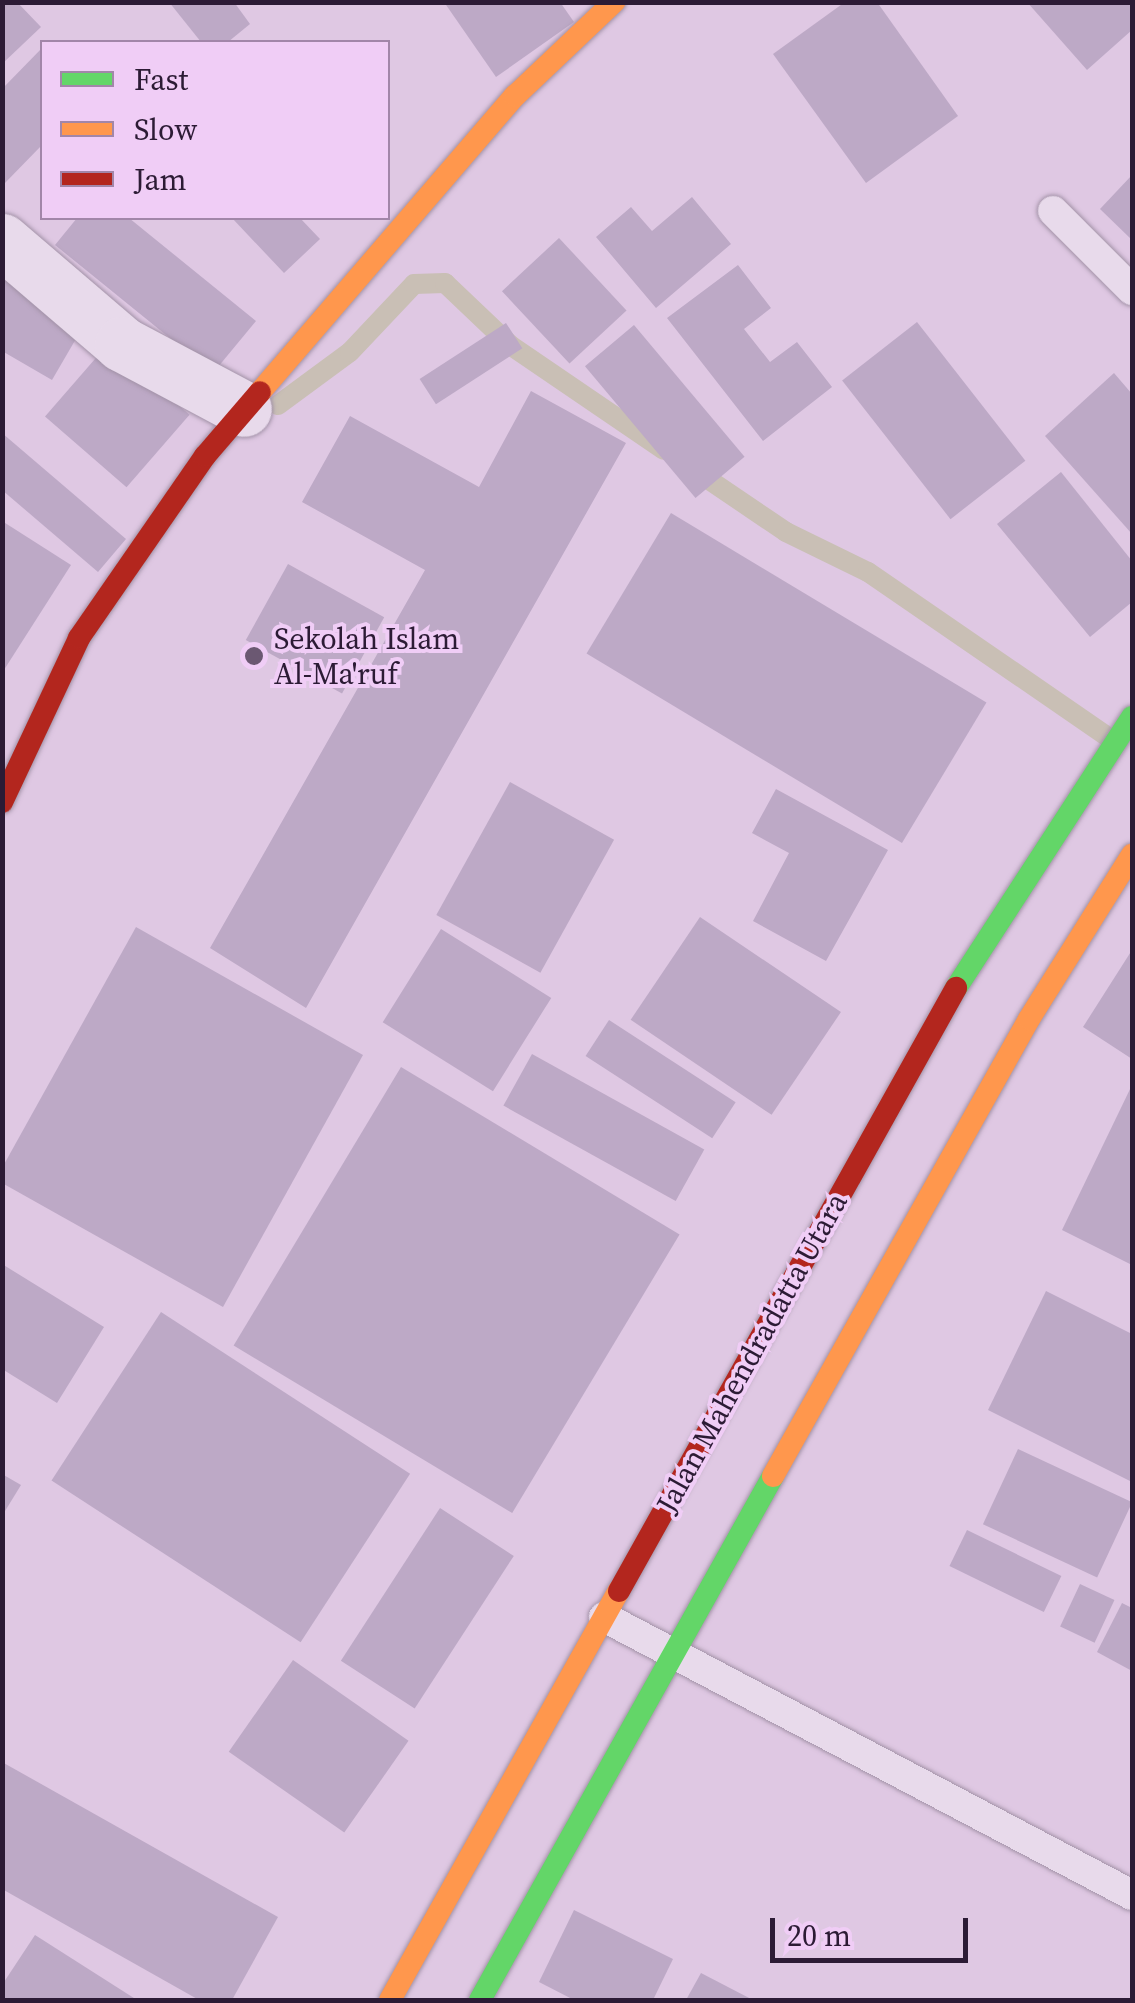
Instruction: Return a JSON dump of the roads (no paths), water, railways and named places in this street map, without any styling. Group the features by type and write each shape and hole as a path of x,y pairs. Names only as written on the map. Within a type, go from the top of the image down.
{"main road":[{"path":"2,802 79,638 244,409 515,96 601,7"},
{"name":"Jalan Mahendradatta Utara","path":"390,2000 961,978 1132,717"},
{"path":"480,2000 1029,1019 1132,855"}],"street":[{"path":"2,241 122,344 244,409"}],"lane":[{"path":"1052,211 1132,290"},
{"path":"604,1617 1132,1895"}],"waterway":[{"path":"278,405 350,352 414,284 445,283 510,345 664,450"},
{"path":"693,469 786,532 868,572 1112,740"}],"place":[{"name":"Sekolah Islam Al-Ma'ruf","path":"254,656"}]}
